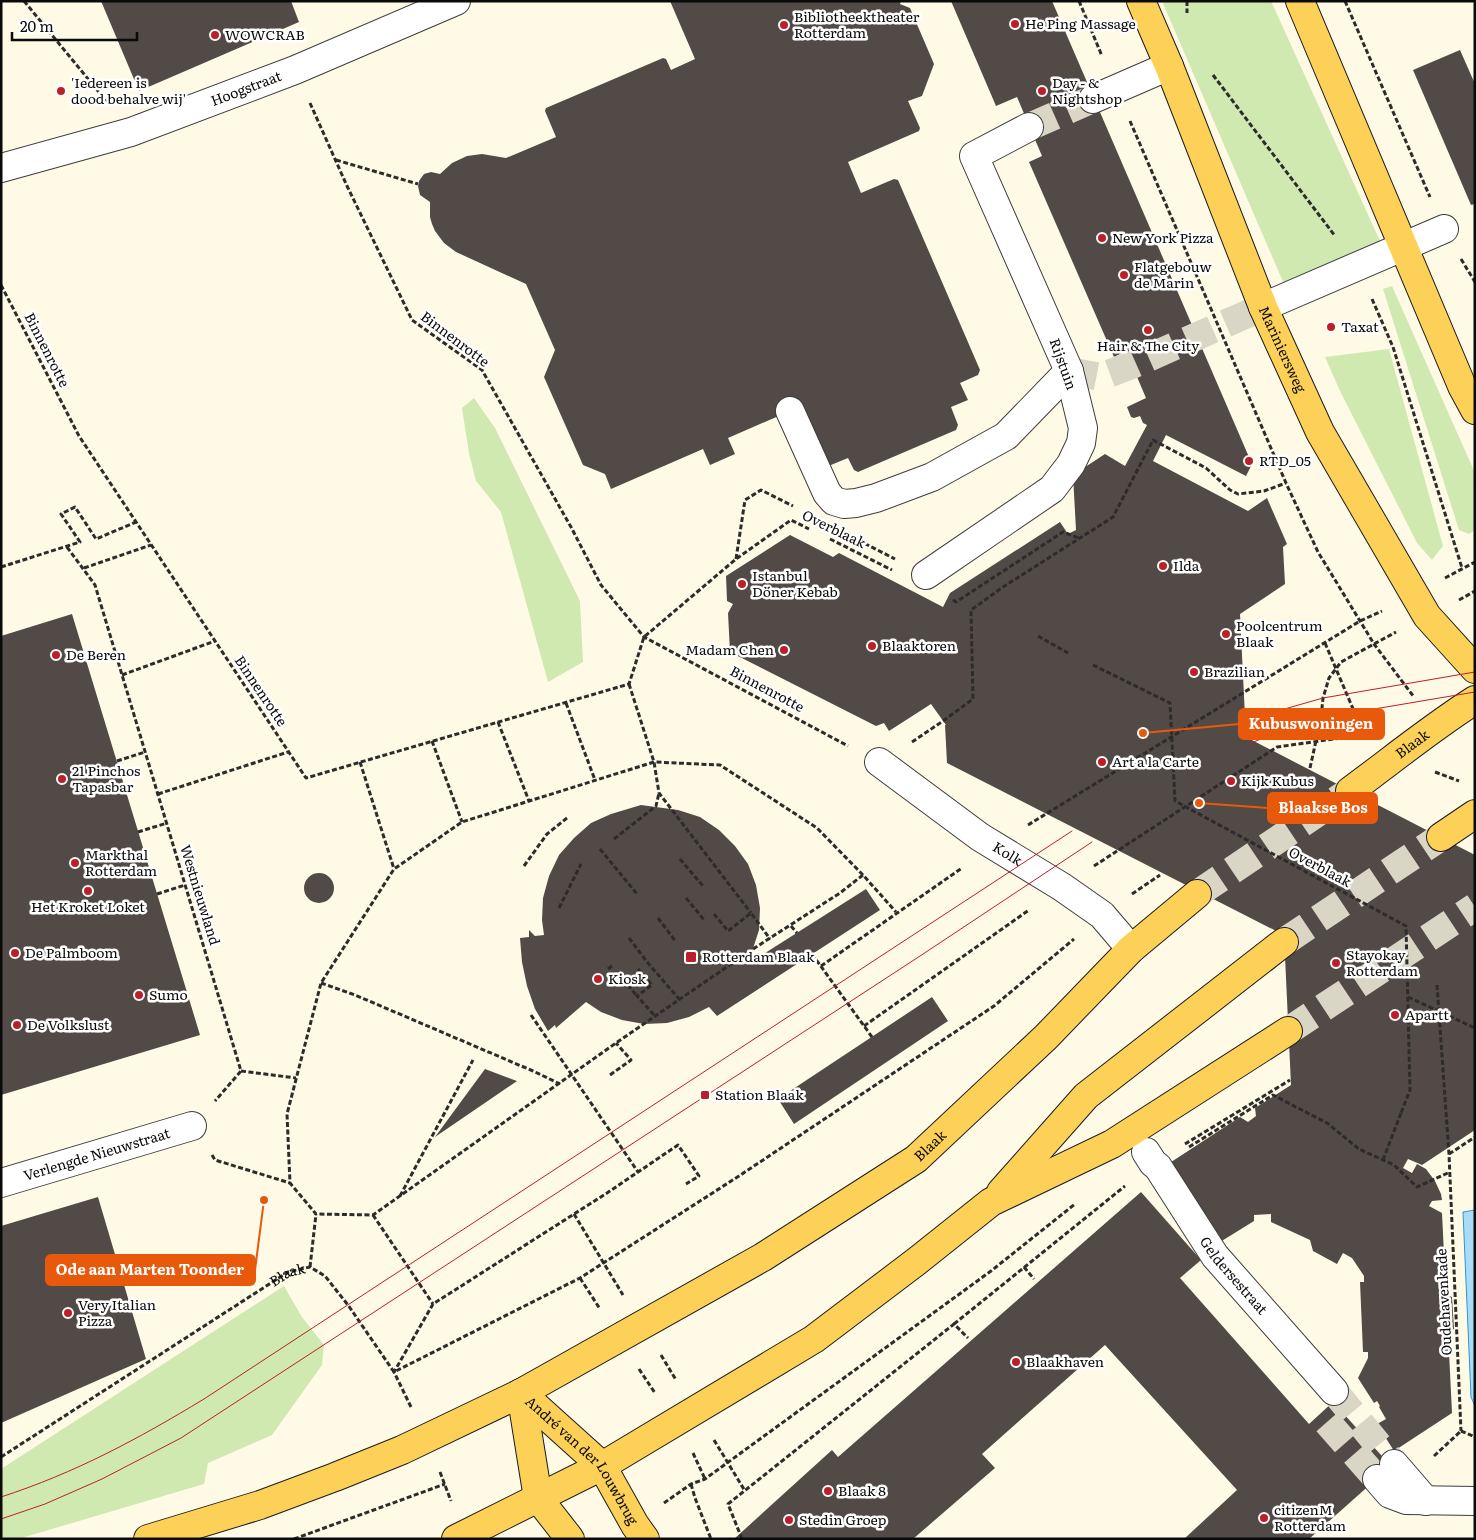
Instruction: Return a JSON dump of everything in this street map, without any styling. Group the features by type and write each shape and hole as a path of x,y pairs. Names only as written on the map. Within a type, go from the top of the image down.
{"main road":[{"name":"Mariniersweg","path":"1142,1 1263,307 1320,432 1427,616 1475,669"},
{"path":"1300,1 1462,386 1475,410"},
{"name":"Blaak","path":"1350,791 1439,723 1475,700"},
{"path":"1441,837 1475,814"},
{"name":"Blaak","path":"148,1539 260,1505 402,1450 521,1392 763,1257 916,1159 1046,1037 1131,948 1197,894"},
{"path":"456,1539 602,1466 814,1339 991,1202 1086,1096 1284,942"},
{"path":"991,1202 1112,1144 1288,1031"},
{"name":"André van der Louwbrug","path":"521,1392 602,1466 645,1539"},
{"name":"André van der Louwbrug","path":"521,1392 538,1498 570,1539"}],"street":[{"name":"Hoogstraat","path":"1,168 131,132 295,70 439,5"},
{"path":"1105,94 1169,66"},
{"name":"Rijstuin","path":"926,575 1052,489 1063,476 1081,443 1083,428 1068,371 974,156 1029,126"},
{"path":"1263,307 1444,229"},
{"path":"790,411 827,493 834,501 844,504 856,503 876,498 932,477 1006,436 1068,371"},
{"name":"Kolk","path":"880,762 980,837 1062,887 1102,915 1131,948"},
{"name":"Verlengde Nieuwstraat","path":"1,1183 192,1126"},
{"name":"Geldersestraat","path":"1150,1158 1158,1167 1216,1256 1334,1391"},
{"path":"1385,1471 1390,1494 1406,1500 1475,1501"}],"path":[{"path":"24,1 131,132"},
{"path":"1079,1 1105,94 1318,552 1374,644 1341,662 1329,678 1323,698 1310,768"},
{"path":"1345,1 1444,229 1475,282"},
{"name":"Binnenrotte","path":"295,70 412,320 482,370 571,527 601,585 644,636 880,762"},
{"path":"336,160 418,184"},
{"name":"Binnenrotte","path":"1,285 79,436 306,778 629,684"},
{"path":"943,721 973,699 971,610 1003,587 1113,517 1153,440 1206,468 1230,490 1238,494 1258,492 1286,483"},
{"path":"1,568 80,542 61,514 75,507 96,538 136,522"},
{"name":"Overblaak","path":"644,636 759,541 790,520 817,533"},
{"path":"947,598 956,602 1062,532 1080,538"},
{"name":"Overblaak","path":"825,537 895,572"},
{"path":"84,568 151,545"},
{"name":"Westnieuwland","path":"68,547 95,585 241,1071"},
{"path":"614,839 656,806 659,793 654,762 629,684 644,636"},
{"path":"1038,636 1068,652"},
{"path":"122,675 215,641"},
{"path":"821,966 896,912 994,846 1325,643"},
{"name":"Overblaak","path":"1093,665 1170,702 1175,801 1406,926 1410,1090 1383,1160"},
{"path":"566,702 596,780"},
{"path":"498,722 518,768 529,800"},
{"path":"864,1026 1062,887 1277,747 1364,735"},
{"path":"432,741 462,822"},
{"path":"117,761 145,752"},
{"path":"158,794 288,752"},
{"path":"360,762 394,869"},
{"path":"290,1183 287,1114 321,983 394,869 462,822 654,762 720,765 817,828 896,912"},
{"path":"659,793 770,939"},
{"path":"524,866 547,834 567,818"},
{"path":"138,832 167,824"},
{"path":"600,849 637,894"},
{"path":"680,859 703,886"},
{"path":"559,908 581,864"},
{"path":"316,1214 373,1215 616,1043 791,926 863,875"},
{"name":"Blaak","path":"1,1457 288,1272 310,1267 325,1276 348,1305 394,1372 580,1278 739,1176 994,1006 1102,915 1160,875"},
{"path":"157,894 186,885"},
{"path":"686,898 705,921"},
{"path":"714,914 728,931 751,913"},
{"path":"658,918 676,942"},
{"path":"791,926 796,933"},
{"path":"629,938 680,1000"},
{"path":"812,954 872,1037"},
{"path":"608,969 612,966"},
{"path":"637,996 652,985 638,969"},
{"path":"623,979 655,1016"},
{"path":"321,983 355,995 560,1084"},
{"name":"Oudehavenkade","path":"1437,985 1450,1172 1461,1432 1475,1436"},
{"path":"1408,996 1475,1028"},
{"path":"531,1014 571,1076 638,1172"},
{"path":"610,1075 631,1060 616,1043"},
{"path":"400,1197 473,1060"},
{"path":"296,1078 241,1071 192,1126 215,1160 290,1183 316,1214 310,1267"},
{"path":"742,1539 728,1504 1024,1268 1150,1158 1290,1080"},
{"path":"1186,1149 1273,1095 1327,1123 1358,1149 1394,1165 1417,1187 1450,1172"},
{"path":"1449,1154 1475,1137"},
{"path":"373,1215 433,1304 678,1145 700,1176 686,1184"},
{"path":"711,1539 691,1484 705,1479 991,1271 1080,1200"},
{"path":"1024,1268 1034,1279"},
{"path":"580,1278 696,1457 705,1479"},
{"path":"954,1324 968,1338"},
{"path":"294,1539 445,1484"}],"green space":[{"path":"1162,1 1271,1 1380,241 1284,284"},
{"path":"1392,286 1475,473 1475,530 1469,534 1459,530 1383,289"},
{"path":"1389,349 1443,546 1432,560 1417,543 1340,391 1325,357"},
{"path":"474,398 495,428 580,601 583,662 548,682 501,512 476,481 469,453 462,408"},
{"path":"284,1286 302,1317 324,1345 322,1365 272,1435 208,1463 204,1484 18,1539 1,1539 1,1469"}],"water":[{"path":"1475,1210 1475,1406 1471,1397 1463,1212"}],"building":[{"path":"101,1 291,1 299,22 139,91"},
{"path":"670,1 901,1 900,4 910,8 934,64 922,96 908,101 920,128 919,131 848,162 861,193 894,179 898,180 980,370 978,375 960,383 968,400 951,407 958,425 956,430 858,472 854,470 848,458 826,467 790,411 728,438 735,454 710,465 703,449 611,489 605,474 583,465 544,377 555,350 526,284 456,252 444,243 432,224 430,202 420,195 418,186 424,174 431,172 440,174 452,163 467,156 482,154 506,158 556,137 545,111 546,108 663,58 666,59 671,70 695,59"},
{"path":"951,1 1052,1 1252,464 1246,476 1166,435 1153,461 1248,511 1267,498 1287,544 1283,547 1285,584 1240,614 1246,737 1475,855 1475,1130 1422,1165 1408,1159 1403,1168 1412,1173 1417,1164 1426,1169 1435,1181 1441,1194 1442,1200 1432,1201 1429,1206 1442,1213 1446,1295 1452,1297 1454,1329 1448,1332 1452,1413 1394,1451 1377,1424 1386,1419 1380,1406 1377,1401 1374,1403 1358,1378 1368,1358 1368,1352 1363,1352 1360,1282 1364,1282 1364,1276 1352,1258 1343,1253 1337,1264 1313,1251 1310,1240 1271,1222 1271,1214 1254,1215 1254,1221 1212,1247 1162,1168 1240,1117 1248,1122 1256,1116 1255,1108 1291,1085 1284,935 947,763 946,725 931,704 889,731 884,723 876,726 730,652 728,613 733,604 727,601 726,576 790,535 833,557 839,553 943,607 950,593 1060,522 1068,534 1076,530 1073,475 1105,454 1125,466 1147,425 1143,423 1140,416 1131,417 1127,407 1146,398 1126,351 1114,357 1029,162 1042,156 1017,97 996,106"},
{"path":"1460,50 1475,84 1475,204 1471,205 1413,70"},
{"name":"Markthal Rotterdam","path":"72,614 200,1035 1,1095 1,636"},
{"name":"Rotterdam Blaak","path":"641,805 678,810 700,817 719,830 735,846 748,864 756,885 760,908 759,930 748,964 866,889 880,910 717,1016 709,1007 689,1017 667,1023 644,1024 622,1020 601,1012 586,1002 556,1028 555,1025 548,1031 535,1009 527,986 520,938 529,937 529,930 535,936 544,935 542,920 543,898 549,876 559,855 574,838 591,823 611,814"},
{"path":"319,873 330,877 334,888 330,899 319,903 308,899 304,888 308,877"},
{"path":"932,997 948,1021 794,1124 778,1099"},
{"path":"485,1069 517,1081 435,1137"},
{"path":"1141,1192 1201,1260 1180,1278 1309,1424 1333,1402 1391,1466 1309,1539 1184,1539 1237,1490 1105,1345 982,1454 995,1468 913,1539 734,1539 832,1450 838,1457"},
{"path":"98,1197 146,1359 1,1423 1,1226"}],"tunnel":[{"path":"1029,127 1093,99"},
{"path":"1069,371 1100,377 1132,365 1263,307"},
{"path":"1197,894 1350,791"},
{"path":"1284,942 1441,837"},
{"path":"1288,1031 1475,907"},
{"path":"1334,1391 1394,1464"},
{"path":"1327,1422 1377,1479"}],"tram line":[{"path":"1246,723 1267,714 1323,698 1475,672"},
{"path":"1249,744 1289,727 1321,718 1475,692"},
{"path":"1,1497 55,1477 106,1454 204,1399 1072,831"},
{"path":"1,1519 45,1504 102,1479 181,1438 1092,842"}],"place":[{"name":"He Ping Massage","path":"1015,24"},
{"name":"Bibliotheektheater Rotterdam","path":"784,25"},
{"name":"WOWCRAB","path":"215,35"},
{"name":"'Iedereen is dood behalve wij'","path":"61,91"},
{"name":"Day - & Nightshop","path":"1042,91"},
{"name":"New York Pizza","path":"1102,238"},
{"name":"Flatgebouw de Marin","path":"1124,275"},
{"name":"Taxat","path":"1331,327"},
{"name":"Hair & The City","path":"1148,330"},
{"name":"RTD_05","path":"1249,461"},
{"name":"Ilda","path":"1163,566"},
{"name":"Istanbul Döner Kebab","path":"742,584"},
{"name":"Poolcentrum Blaak","path":"1226,634"},
{"name":"Blaaktoren","path":"872,646"},
{"name":"Madam Chen","path":"784,650"},
{"name":"De Beren","path":"56,655"},
{"name":"Brazilian","path":"1194,672"},
{"name":"Kubuswoningen","path":"1143,733"},
{"name":"Art a la Carte","path":"1102,762"},
{"name":"21 Pinchos Tapasbar","path":"62,779"},
{"name":"Kijk Kubus","path":"1231,781"},
{"name":"Blaakse Bos","path":"1199,803"},
{"name":"Markthal Rotterdam","path":"75,863"},
{"name":"Het Kroket Loket","path":"88,891"},
{"name":"De Palmboom","path":"15,953"},
{"name":"Rotterdam Blaak","path":"691,957"},
{"name":"Stayokay Rotterdam","path":"1336,963"},
{"name":"Kiosk","path":"598,979"},
{"name":"Sumo","path":"139,995"},
{"name":"Apartt","path":"1395,1015"},
{"name":"De Volkslust","path":"17,1025"},
{"name":"Station Blaak","path":"705,1095"},
{"name":"Ode aan Marten Toonder","path":"264,1200"},
{"name":"Very Italian Pizza","path":"68,1313"},
{"name":"Blaakhaven","path":"1016,1362"},
{"name":"Blaak 8","path":"828,1491"},
{"name":"citizenM Rotterdam","path":"1264,1518"},
{"name":"Stedin Groep","path":"789,1520"}]}
